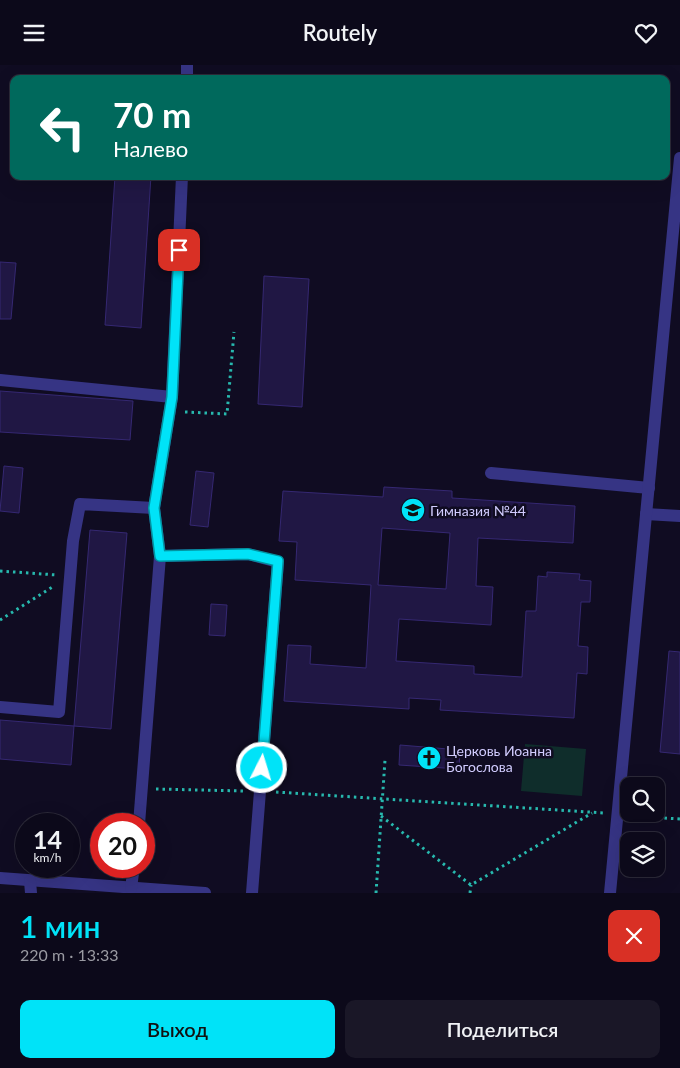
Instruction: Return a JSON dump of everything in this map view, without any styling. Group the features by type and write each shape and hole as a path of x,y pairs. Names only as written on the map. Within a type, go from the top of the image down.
{"street":[{"path":"610,893 677,215 680,158"},
{"path":"140,813 160,556 154,508 172,397 182,180"},
{"path":"0,380 172,397"},
{"path":"492,473 649,488"},
{"path":"0,707 59,712 71,575 80,504 154,508"},
{"path":"646,514 680,517"},
{"path":"160,556 248,554 278,561 252,893"},
{"path":"0,878 30,887 131,888 205,893"},
{"path":"131,888 132,878"}],"path":[{"path":"170,412 227,414 234,332"},
{"path":"0,571 71,575"},
{"path":"0,620 71,575"},
{"path":"376,893 386,759"},
{"path":"143,789 260,791 680,819"},
{"path":"471,885 592,813"},
{"path":"381,816 471,885"},
{"path":"470,893 471,885"}],"green space":[{"path":"525,744 586,749 582,796 521,791"}],"building":[{"path":"115,180 151,180 141,328 105,325"},
{"path":"0,262 16,263 11,319 0,319"},
{"path":"264,276 309,279 302,407 258,404"},
{"path":"0,391 133,401 130,440 0,432"},
{"path":"4,466 23,468 19,513 0,511"},
{"path":"196,471 214,473 208,527 190,525"},
{"path":"384,487 452,491 452,498 575,506 573,543 478,538 476,586 493,587 491,625 399,619 396,661 474,666 474,674 522,677 526,611 536,611 538,576 547,577 547,572 580,574 579,580 591,581 590,602 581,602 578,646 588,647 587,674 577,673 574,718 440,710 441,700 409,698 409,709 284,701 288,645 311,646 310,664 366,668 371,585 295,580 297,542 279,541 283,491 383,497","holes":["382,528 450,533 446,589 378,585"]},
{"path":"90,530 127,533 111,729 74,726"},
{"path":"211,604 227,605 225,636 209,635"},
{"path":"669,651 680,652 680,754 660,752"},
{"path":"0,720 74,726 71,765 0,759"},
{"name":"Церковь Иоанна Богослова","path":"400,745 460,750 459,769 399,765"}],"place":[{"name":"Гимназия №44","path":"413,510"},
{"name":"Церковь Иоанна Богослова","path":"429,758"}],"route":[{"path":"179,250 172,397 154,508 160,556 248,554 278,561 262,768"}]}
